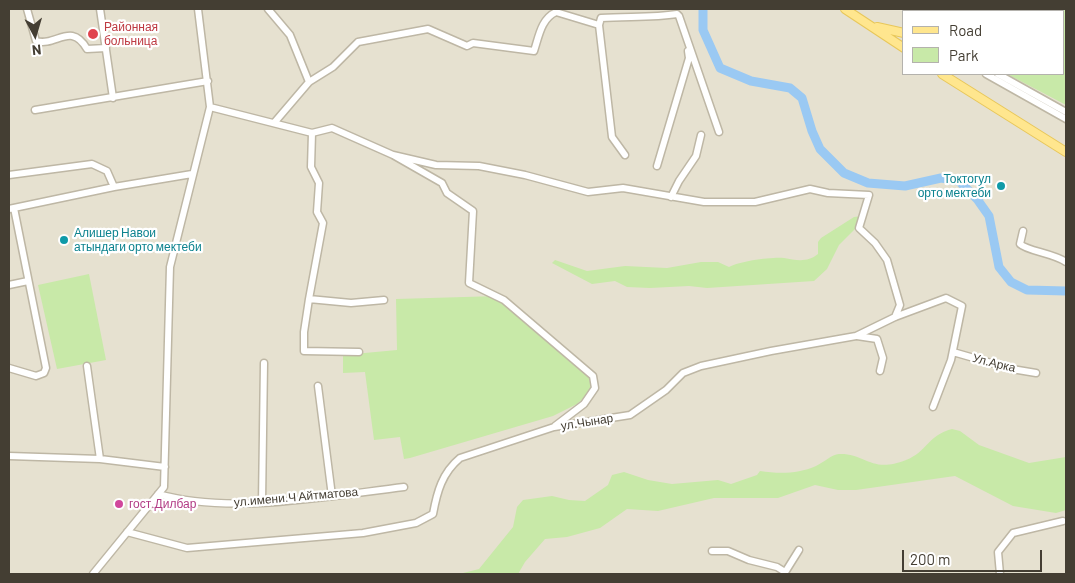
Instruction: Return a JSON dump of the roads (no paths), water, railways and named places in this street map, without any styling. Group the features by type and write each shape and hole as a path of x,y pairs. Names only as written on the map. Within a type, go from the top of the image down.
{"main road":[{"path":"845,9 902,47"},
{"path":"872,26 902,33"},
{"path":"943,75 1066,152"},
{"path":"949,75 953,82"}],"street":[{"path":"27,9 36,40 75,36 81,40 87,49 106,48"},
{"path":"100,9 113,98"},
{"path":"92,574 164,487 170,267 210,106 198,9"},
{"path":"268,9 290,35 309,82"},
{"path":"274,123 309,82 333,67 358,42 428,29 467,46 473,43 534,51 544,22 556,12 600,25"},
{"path":"625,155 612,137 600,25 601,18 636,15 658,17 677,14 679,16"},
{"path":"679,16 719,132"},
{"path":"657,166 689,58 679,16"},
{"path":"988,75 1066,119"},
{"path":"1000,75 1066,112"},
{"path":"35,110 208,81"},
{"path":"210,106 312,133 332,128 392,155 442,183 447,193 473,211 469,283 504,300 593,376 594,388 584,404 554,427"},
{"path":"312,133 311,167 319,183 317,212 324,223 304,332 304,352 359,352"},
{"path":"671,197 696,156 701,135"},
{"path":"392,155 436,164 479,166 525,175 588,192 623,188 704,202 755,202 810,189 828,194 869,195 859,228 875,244 887,260 900,305 895,317"},
{"path":"9,175 92,164 107,171 114,187"},
{"path":"9,368 36,376 44,373 46,368 11,209 114,187 192,174"},
{"path":"1023,231 1020,244 1023,247 1045,252 1066,262"},
{"path":"9,285 28,281"},
{"name":"ул.Чынар","path":"127,532 187,548 363,533 416,523 433,514 442,479 451,465 460,458 554,427 630,415 666,390 684,373 701,366 772,350 856,336 895,317 946,298 962,306 953,352 933,407"},
{"path":"309,300 346,303 384,300"},
{"path":"856,336 877,339 882,358 880,371"},
{"name":"Ул.Арка","path":"953,352 1012,369 1036,373"},
{"path":"262,502 264,363"},
{"path":"87,366 100,459"},
{"path":"318,386 332,496"},
{"path":"9,456 100,459 165,467"},
{"name":"ул.имени.Ч Айтматова","path":"158,494 179,500 239,503 332,496 404,487"},
{"path":"1000,574 998,552 1013,533 1063,521"},
{"path":"712,551 728,550 748,560 777,567 784,573 799,550"}],"waterway":[{"path":"703,9 703,30 720,68 751,81 790,88 802,98 812,131 820,149 844,173 868,183 905,186 941,178 959,181 977,199 989,216 999,267 1011,282 1027,290 1066,291"}],"place":[{"name":"Районная больница","path":"93,34"},
{"name":"Токтогул орто мектеби","path":"1001,186"},
{"name":"Алишер Навои атындаги орто мектеби","path":"64,240"},
{"name":"гост.Дилбар","path":"119,504"}]}
